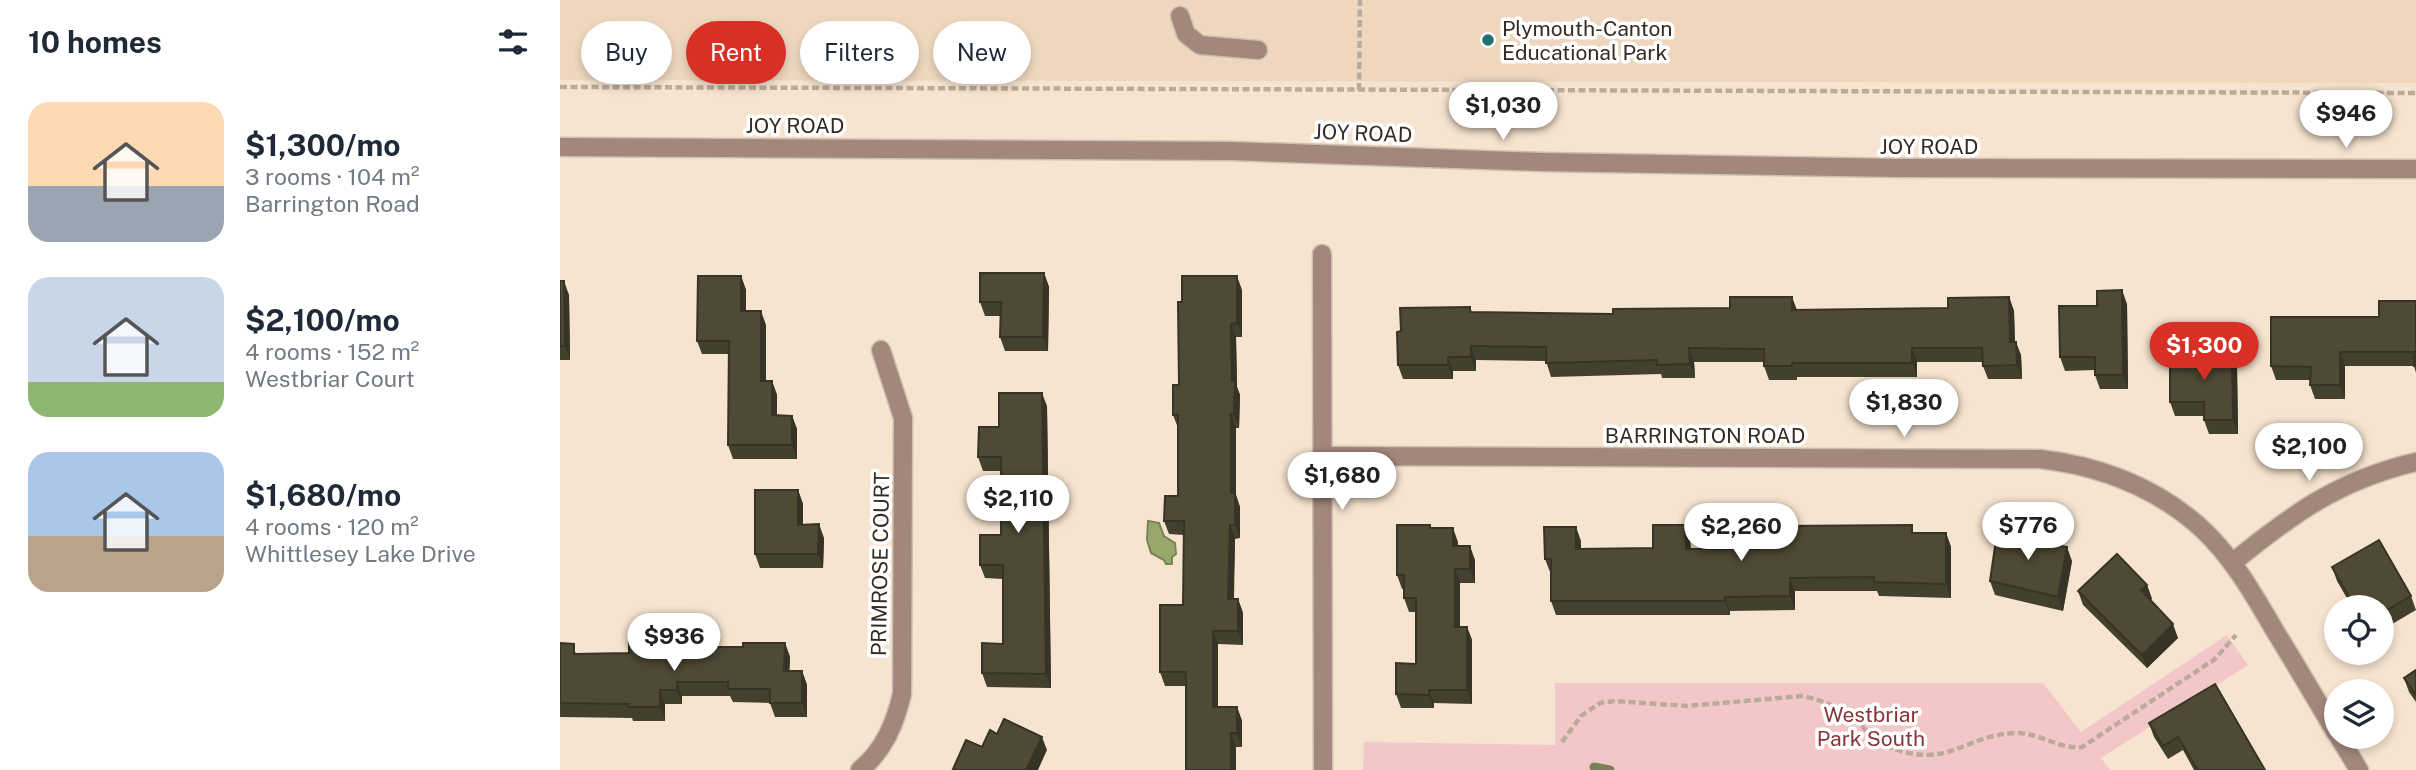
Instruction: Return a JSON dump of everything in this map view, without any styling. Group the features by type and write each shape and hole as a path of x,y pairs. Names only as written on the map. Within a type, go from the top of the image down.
{"street":[{"path":"1180,16 1186,34 1200,45 1258,50"},
{"name":"JOY ROAD","path":"560,148 1245,151 1542,162 1913,169 2416,169"},
{"path":"1322,254 1323,770"},
{"name":"PRIMROSE COURT","path":"860,770 884,743 896,720 902,694 903,418 881,350"},
{"name":"BARRINGTON ROAD","path":"1323,456 2040,459 2074,463 2104,471 2151,491 2201,528 2232,563 2324,712"},
{"path":"2232,563 2271,531 2337,489 2365,476 2416,463"},
{"name":"BARRINGTON ROAD","path":"2346,749 2359,770"}],"path":[{"path":"1359,90 1360,0"},
{"path":"560,87 2416,93"},
{"path":"1562,742 1581,716 1600,703 1614,701 1688,706 1802,696 1820,700 1843,711 1886,746 1919,755 1945,754 1993,737 2018,733 2032,733 2073,748 2082,747 2215,659 2236,635"}],"shaded area":[{"name":"Plymouth-Canton Educational Park","path":"560,0 2416,0 2416,83 1031,81 1031,21 933,21 933,81 919,81 919,21 800,21 800,80 786,80 786,21 686,21 686,80 672,80 672,21 581,21 581,80 560,80"},
{"path":"1148,521 1159,523 1164,536 1175,543 1176,554 1172,557 1172,564 1166,564 1151,553 1147,540"}],"green space":[{"name":"Westbriar Park South","path":"2227,635 2248,665 2101,758 2110,770 1363,770 1364,742 1555,745 1555,683 2043,683 2081,732"}],"building":[{"path":"980,273 1044,273 1043,337 1000,337 1001,302 980,302"},
{"path":"698,276 741,276 741,311 761,311 761,381 772,381 772,415 792,416 792,445 728,445 729,341 697,341"},
{"path":"1182,276 1237,276 1237,323 1231,324 1232,381 1235,381 1234,414 1231,414 1231,493 1235,493 1235,525 1230,525 1228,599 1238,599 1238,631 1213,631 1213,707 1237,707 1237,733 1231,733 1231,770 1186,770 1186,672 1160,672 1160,605 1183,605 1184,521 1164,521 1165,496 1178,496 1178,415 1173,415 1173,385 1179,385 1178,302 1182,302"},
{"path":"560,281 564,281 565,346 560,346"},
{"path":"2122,290 2123,375 2095,375 2095,357 2060,357 2059,306 2097,306 2097,291"},
{"path":"1730,297 1792,297 1792,310 1948,308 1948,298 2009,297 2010,342 2016,342 2017,365 1983,366 1982,348 1912,348 1912,363 1792,363 1792,366 1764,366 1764,349 1689,348 1690,364 1657,365 1657,360 1546,363 1546,347 1471,346 1471,357 1448,357 1448,365 1398,365 1397,332 1401,331 1400,308 1470,307 1470,312 1613,314 1613,309 1730,308"},
{"path":"2379,301 2416,301 2416,366 2414,352 2340,352 2340,385 2310,385 2311,367 2271,366 2271,317 2379,317"},
{"path":"2170,352 2232,352 2233,420 2204,420 2204,402 2170,402"},
{"path":"999,393 1042,393 1046,674 982,673 982,643 1003,644 1003,565 980,565 980,535 1001,535 1001,457 978,457 979,427 999,427"},
{"path":"755,490 798,490 798,525 819,524 818,554 755,554"},
{"path":"1397,525 1453,528 1453,546 1470,546 1470,569 1455,569 1455,627 1467,627 1467,690 1429,690 1429,695 1396,694 1396,663 1416,664 1416,598 1404,598 1404,575 1397,575"},
{"path":"1653,525 1685,525 1686,549 1761,549 1761,526 1912,525 1912,533 1946,533 1946,584 1874,582 1874,577 1790,578 1790,596 1725,597 1725,601 1551,601 1551,559 1545,559 1544,527 1576,527 1576,549 1653,548"},
{"path":"1998,526 2047,536 2046,543 2067,547 2058,597 1990,581"},
{"path":"2379,540 2411,596 2394,606 2394,595 2348,595 2332,567"},
{"path":"2117,554 2147,585 2141,590 2173,624 2142,655 2078,591"},
{"path":"560,643 574,644 574,654 629,653 629,643 743,647 743,643 785,643 784,671 802,671 802,703 770,703 770,689 728,689 728,682 677,682 677,690 660,690 660,707 560,703"},
{"path":"2416,670 2416,695 2404,678"},
{"path":"2215,684 2265,770 2198,770 2178,737 2163,746 2149,723"},
{"path":"1004,719 1042,737 1026,770 953,769 966,740 982,747 990,730 997,734"}],"waterway":[{"path":"1594,767 1610,770"}],"place":[{"name":"Plymouth-Canton Educational Park","path":"1488,40"}]}
